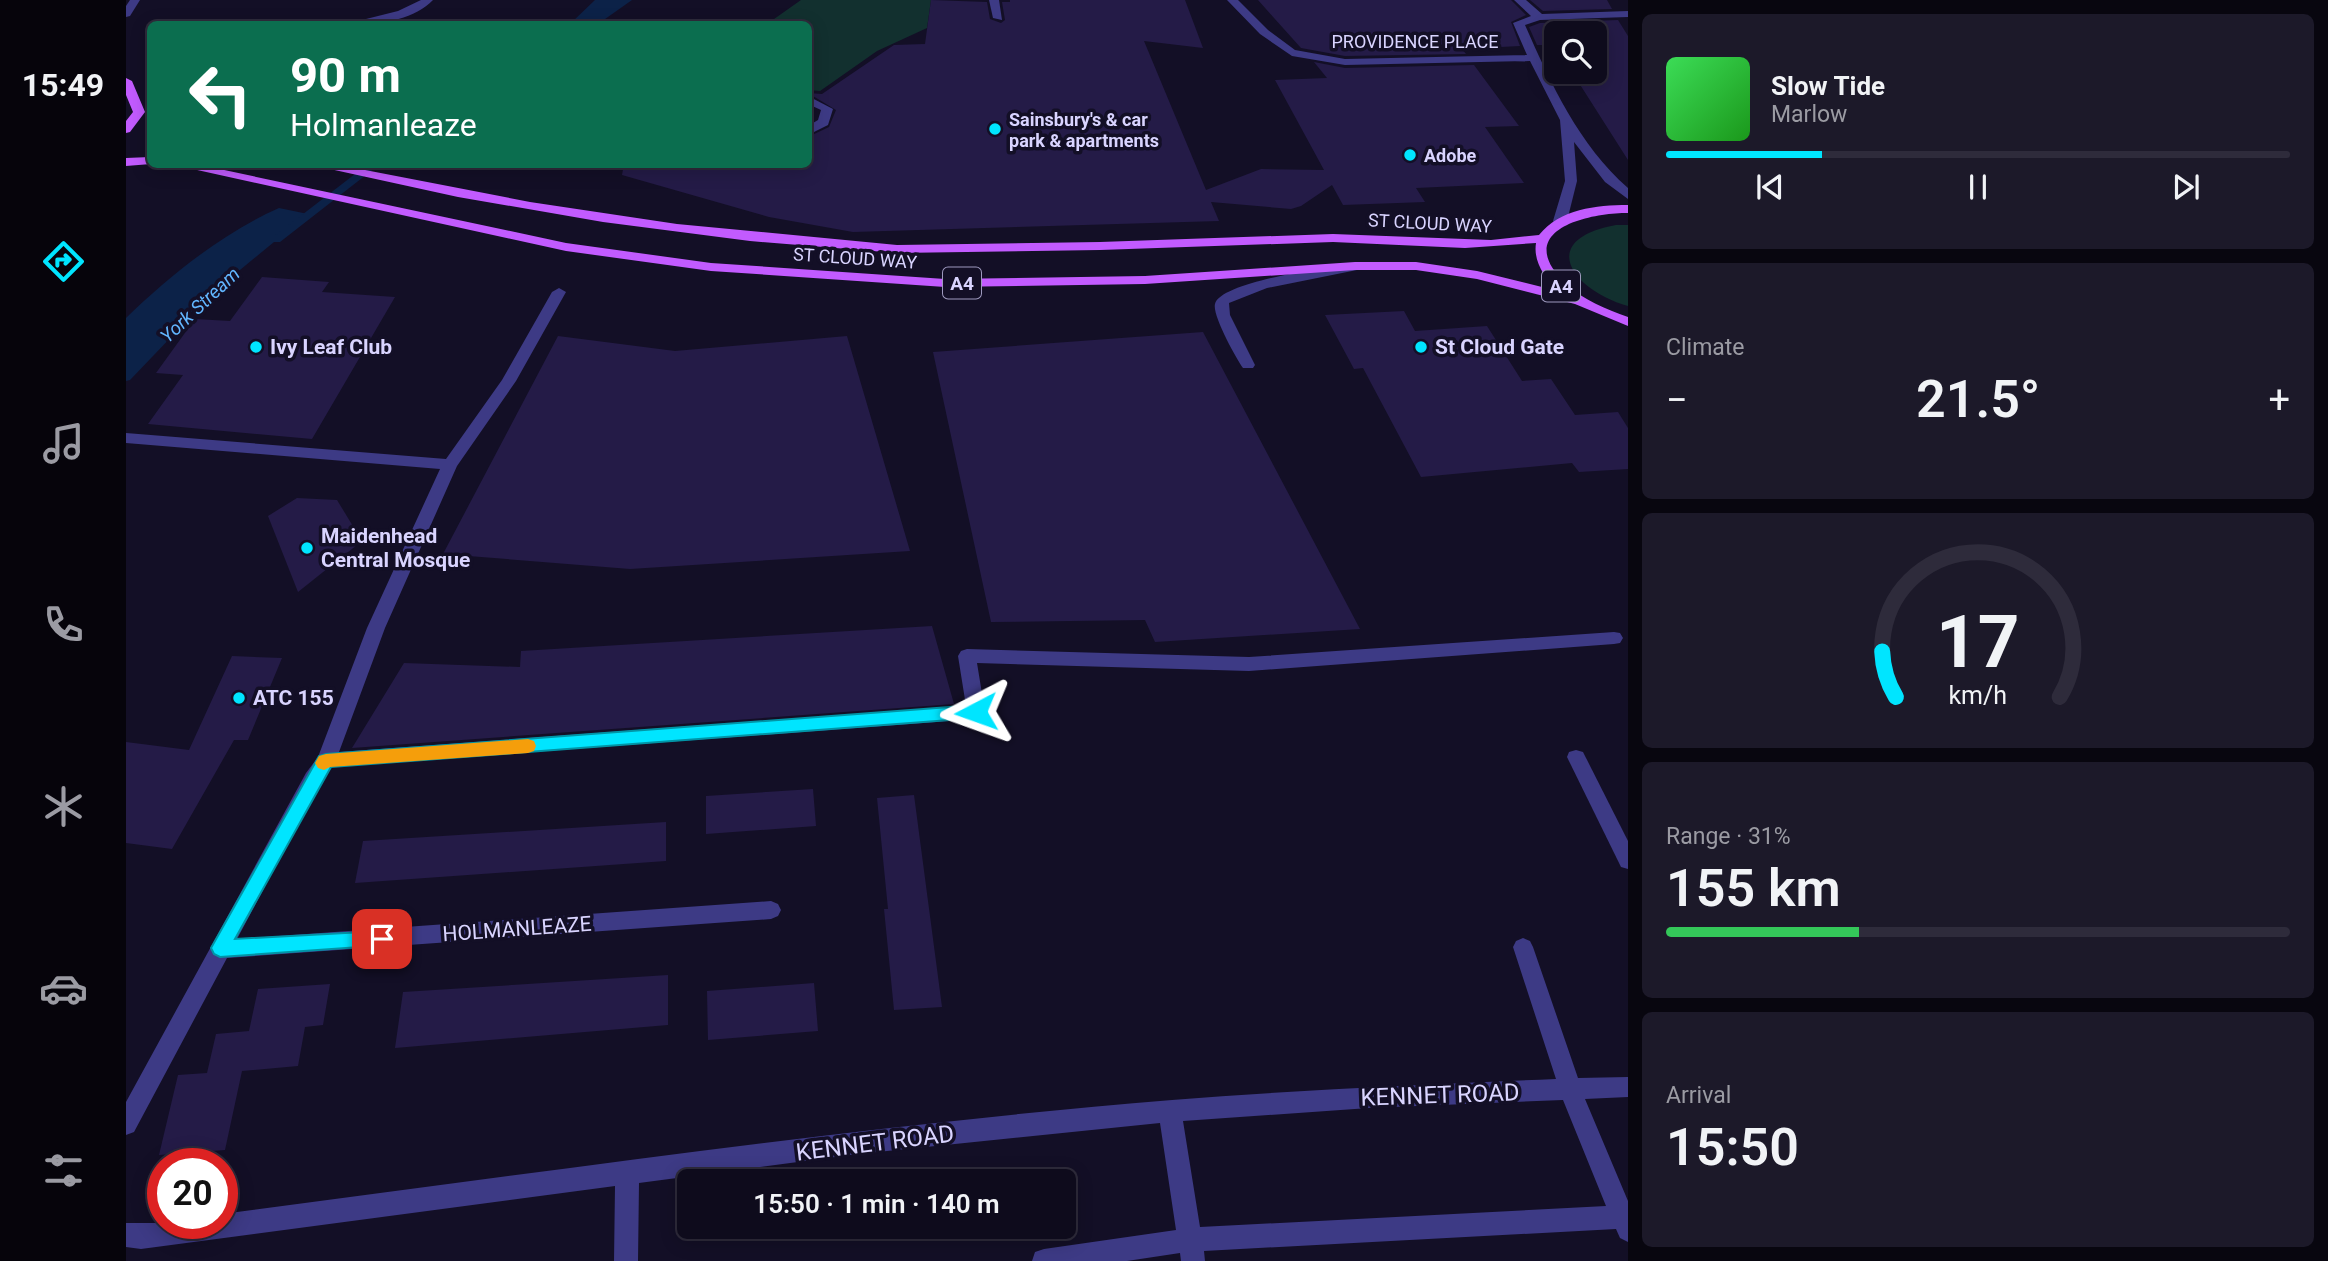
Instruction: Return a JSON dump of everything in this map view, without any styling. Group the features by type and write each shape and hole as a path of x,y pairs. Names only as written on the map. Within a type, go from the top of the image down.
{"main road":[{"path":"126,81 145,115 126,129"},
{"path":"126,162 147,161"},
{"name":"ST CLOUD WAY","path":"195,168 566,247 711,267 946,283 1145,279 1355,266 1416,266 1477,275 1580,301"},
{"name":"ST CLOUD WAY","path":"330,168 656,226 754,238 900,249 1145,246 1339,238 1470,246 1512,245 1544,238"},
{"path":"1544,238 1560,221 1584,212 1628,209"},
{"name":"A4","path":"1544,238 1541,253 1547,269 1560,285 1580,301 1607,315 1628,321"},
{"path":"1607,315 1628,327"}],"street":[{"path":"126,14 135,0"},
{"path":"994,0 998,18"},
{"name":"PROVIDENCE PLACE","path":"1232,0 1264,32 1292,53 1346,62 1534,58"},
{"path":"1519,0 1539,17"},
{"path":"366,21 395,15 425,3"},
{"path":"1628,14 1539,17 1519,23 1566,121 1612,183 1628,195"},
{"path":"812,101 827,109 824,122 812,129"},
{"path":"1560,221 1571,181 1566,121"},
{"path":"1248,365 1223,315 1223,300 1233,294 1262,286 1355,266"},
{"path":"126,1124 220,948 326,760 376,628 450,465 509,381 559,292"},
{"path":"126,438 450,465"},
{"path":"326,760 976,712 967,656 1249,664 1614,638"},
{"path":"1576,757 1628,861"},
{"name":"HOLMANLEAZE","path":"220,948 771,911"},
{"path":"1044,1261 1625,1224 1570,1089 1523,947"},
{"name":"KENNET ROAD","path":"126,1235 141,1237 858,1143 1170,1111 1369,1097 1628,1087"},
{"path":"1170,1111 1191,1251"},
{"path":"626,1261 627,1174"}],"green space":[{"path":"801,0 931,0 927,28 877,51 820,91 812,90 812,21 771,21"},
{"path":"1616,225 1628,225 1628,306 1592,289 1579,278 1571,266 1570,253 1576,242 1591,232"}],"water":[{"path":"595,0 632,0 602,21 573,21"},
{"path":"279,208 308,214 206,298 126,374 126,318 198,256 238,229"}],"building":[{"name":"Sainsbury's & car park & apartments","path":"931,0 987,2 990,19 1001,23 1005,20 1002,2 1010,0 1185,0 1203,48 1144,41 1206,190 1261,169 1324,170 1275,80 1327,78 1314,62 1345,68 1474,65 1519,126 1485,127 1524,183 1416,188 1425,202 1343,205 1332,185 1301,206 1291,209 1211,202 1219,221 853,232 769,217 622,175 623,168 812,168 812,135 829,127 836,110 812,93 822,94 894,45 925,44"},
{"path":"1258,0 1511,0 1526,15 1511,22 1520,46 1462,49 1466,54 1345,56 1301,48"},
{"path":"1530,0 1607,0 1612,9 1543,11"},
{"path":"1618,20 1628,36 1628,160 1580,84 1607,84 1607,21 1592,21"},
{"path":"1544,23 1544,45 1537,45 1529,27"},
{"name":"Ivy Leaf Club","path":"262,277 329,282 322,292 395,297 312,439 148,424 183,375 156,373 195,319 230,321"},
{"path":"1404,311 1415,331 1487,326 1522,381 1551,379 1575,415 1618,412 1628,428 1628,469 1579,472 1572,463 1421,477 1363,368 1354,369 1325,315"},
{"path":"1203,332 1360,629 1155,642 1145,620 991,622 933,352"},
{"path":"558,336 675,351 847,336 910,551 630,569 443,554"},
{"path":"297,498 337,500 362,541 298,592 268,516"},
{"path":"932,626 954,704 352,748 404,663 520,667 521,651"},
{"path":"232,656 282,658 248,740 234,740 172,849 126,843 126,742 189,750"},
{"path":"813,789 816,826 706,834 706,796"},
{"path":"914,795 942,1007 894,1010 877,798"},
{"path":"666,822 666,861 355,883 363,841"},
{"path":"668,975 668,1025 395,1048 403,992"},
{"path":"814,983 818,1031 708,1040 707,991"},
{"path":"330,984 323,1025 305,1027 298,1066 242,1071 225,1148 161,1148 178,1075 207,1073 216,1034 249,1031 258,989"}],"waterway":[{"path":"276,240 370,168"},
{"name":"York Stream","path":"126,377 171,331"}],"slow traffic":[{"path":"324,763 326,760 528,746"}],"place":[{"name":"Sainsbury's & car park & apartments","path":"995,129"},
{"name":"Adobe","path":"1410,155"},
{"name":"Ivy Leaf Club","path":"256,347"},
{"name":"St Cloud Gate","path":"1421,347"},
{"name":"Maidenhead Central Mosque","path":"307,548"},
{"name":"ATC 155","path":"239,698"}],"route":[{"path":"382,939 220,948 313,778 326,760 976,712"}]}
